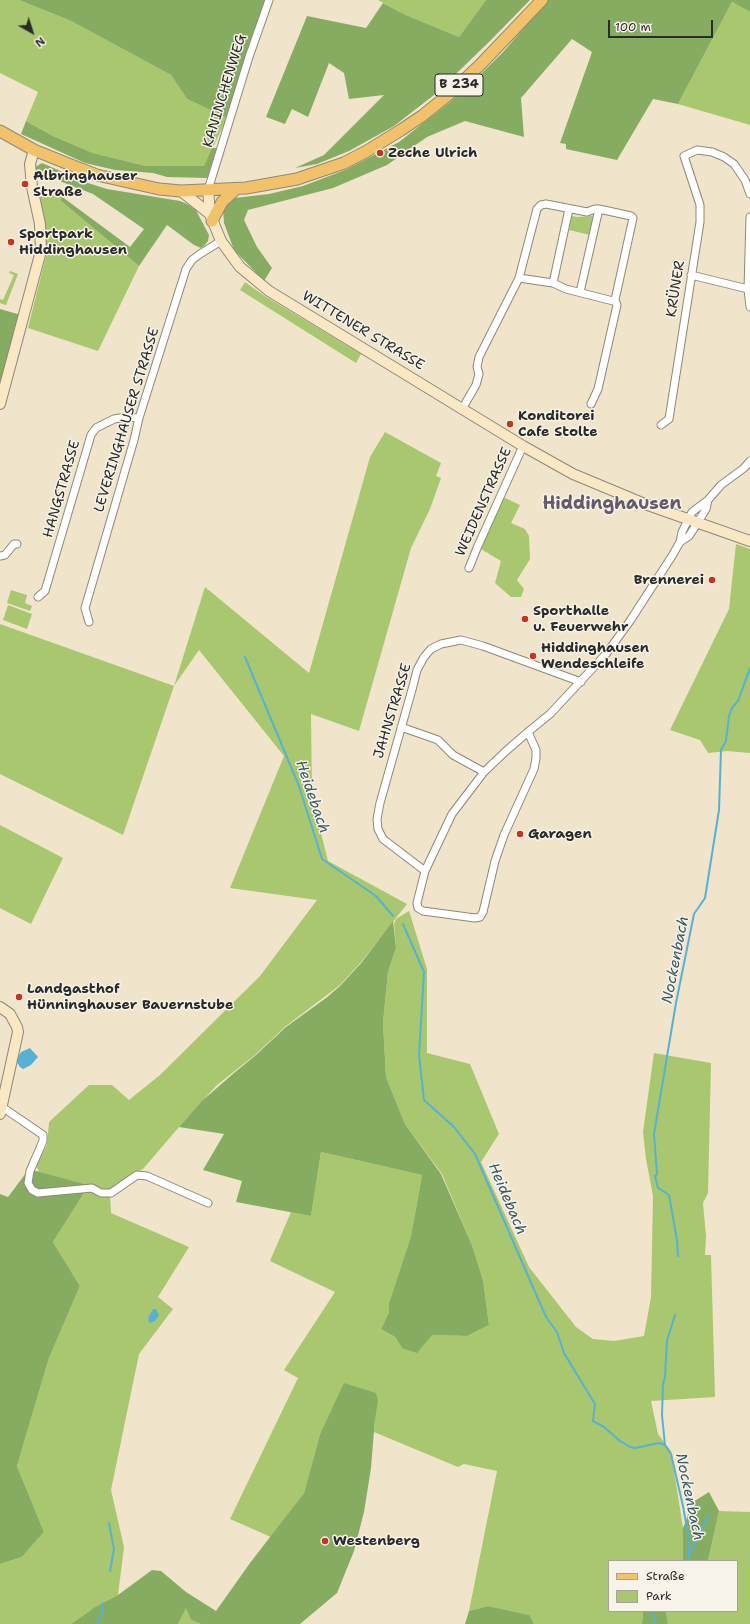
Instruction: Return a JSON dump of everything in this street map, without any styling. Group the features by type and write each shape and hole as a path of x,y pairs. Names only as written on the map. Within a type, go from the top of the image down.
{"main road":[{"name":"B 234","path":"0,131 34,150 97,175 159,189 182,192 236,189 297,179 344,163 402,130 448,95 479,66 542,0"},
{"path":"0,404 41,251 40,224 32,187 30,164 34,150"},
{"path":"182,192 211,218 222,202 236,189"},
{"name":"WITTENER STRASSE","path":"208,190 211,218 221,241 240,267 270,291 523,446 573,474 590,482 750,540"},
{"path":"0,1007 10,1014 18,1032 1,1110"}],"street":[{"name":"KANINCHENWEG","path":"208,190 269,0"},
{"name":"KRÜNER","path":"661,425 669,419 700,222 700,205 684,156 697,150 712,152 724,157 734,164 745,180 750,194"},
{"path":"462,409 476,385 479,374 477,367 479,357 519,278 537,209 541,205 546,204 587,212 599,209 631,216 633,218 615,300 617,305 598,389 591,404"},
{"path":"552,283 569,209"},
{"path":"580,292 599,209"},
{"path":"750,217 748,289 750,307"},
{"name":"LEVERINGHAUSER STRASSE","path":"89,622 85,608 134,440 139,418 186,269 192,260 221,241"},
{"path":"691,275 748,289"},
{"path":"519,278 552,283 566,289 613,301 615,300"},
{"name":"HANGSTRASSE","path":"38,598 45,591 91,435 96,428 114,419 126,417 139,418"},
{"name":"WEIDENSTRASSE","path":"469,568 523,446"},
{"path":"528,732 536,750 534,769 494,861 483,912 480,917 475,918 423,911 418,908 417,903 425,871 452,814 484,772 528,732 550,714 606,654 630,622 680,542 687,518 699,506 708,500 721,485 744,468 750,461"},
{"path":"680,542 689,536 706,509 708,500"},
{"path":"0,556 5,555 14,544 17,544"},
{"name":"JAHNSTRASSE","path":"425,871 383,839 378,828 377,819 380,803 417,670 428,653 440,644 461,640 483,646 581,682"},
{"path":"401,727 438,740 453,755 484,772"},
{"path":"1,1110 43,1135 43,1141 30,1171 28,1182 32,1190 38,1193 92,1188 101,1193 111,1193 136,1175 147,1176 208,1203"}],"green space":[{"path":"0,0 19,0 71,21 171,75 187,99 227,118 204,166 146,166 93,153 53,136 26,121 38,92 0,73"},
{"path":"19,0 267,0 227,118 187,99 171,75 71,21"},
{"path":"378,0 486,0 459,37 406,15"},
{"path":"486,0 530,0 434,95 394,126 349,151 317,164 295,168 324,155 384,95 349,99 344,73 329,63 308,117 292,109 285,124 266,117 307,16 366,28 383,3 406,15 459,37"},
{"path":"548,0 750,0 750,12 732,2 678,104 653,99 617,160 566,149 566,144 560,143 592,52 572,39 521,98 524,137 465,121 427,137 387,165 333,188 248,210 244,220 257,247 272,268 264,281 234,250 224,223 223,209 226,204 235,198 269,194 303,186 345,170 399,142 450,102 476,79 504,51"},
{"path":"732,2 750,12 750,125 678,104"},
{"path":"26,121 53,136 93,153 146,166 204,166 212,148 217,148 207,178 167,177 153,173 115,170 85,163 21,134"},
{"path":"42,163 88,183 107,189 180,201 187,204 196,210 209,235 208,241 201,248 194,245 167,225 139,266 61,201 61,196 130,247 144,229 93,194 62,182 38,169 35,173 35,167"},
{"path":"38,194 61,196 61,201 139,266 98,351 28,328 46,256 44,227"},
{"path":"572,216 592,216 595,219 590,235 569,230"},
{"path":"10,271 18,274 6,305 0,303 0,299 3,300 14,275 9,273"},
{"path":"245,282 263,295 361,354 356,363 240,290"},
{"path":"0,309 21,315 0,393"},
{"path":"385,432 441,463 436,476 441,478 430,509 411,548 359,731 311,714 312,797 328,861 407,904 362,961 340,985 286,1026 255,1055 217,1085 143,1169 131,1175 110,1192 39,1172 36,1165 47,1145 49,1122 89,1085 112,1085 129,1100 160,1075 260,976 317,900 230,888 284,756 199,650 174,686 205,587 309,673 370,457"},
{"path":"503,497 520,505 511,523 525,529 529,536 530,559 517,580 524,589 521,597 511,597 495,583 501,561 481,549"},
{"path":"736,544 750,549 750,753 727,751 708,753 700,740 670,730 729,609"},
{"path":"11,590 27,595 25,603 32,606 30,611 7,603"},
{"path":"8,605 32,614 27,629 3,620"},
{"path":"0,624 174,686 123,835 0,774"},
{"path":"0,825 63,858 31,924 0,908"},
{"path":"409,911 427,969 427,1053 470,1064 499,1134 481,1162 529,1267 576,1327 593,1339 614,1341 644,1336 651,1297 653,1196 646,1159 643,1132 654,1053 711,1063 708,1193 703,1203 706,1236 705,1255 711,1255 715,1397 651,1401 658,1434 671,1451 683,1528 683,1560 608,1560 608,1612 643,1612 642,1624 534,1624 528,1615 488,1606 469,1611 497,1471 464,1464 458,1467 374,1432 375,1419 345,1383 320,1434 304,1493 271,1537 230,1519 298,1378 284,1370 335,1292 270,1261 291,1212 311,1216 321,1152 422,1175 411,1236 389,1303 389,1312 381,1329 395,1337 402,1348 432,1335 467,1336 489,1325 483,1280 472,1245 442,1174 405,1124 386,1077 383,1023 388,972 396,948 394,924 396,919"},
{"path":"393,921 396,948 388,972 383,1023 386,1077 405,1124 441,1174 472,1245 483,1280 489,1325 467,1336 432,1335 417,1353 402,1348 395,1337 381,1329 389,1312 389,1303 411,1236 422,1175 321,1152 311,1216 236,1202 242,1181 203,1170 224,1134 179,1127 202,1101 286,1027 340,986 362,962"},
{"path":"29,1169 91,1186 84,1193 53,1242 80,1286 49,1358 17,1466 44,1532 22,1557 0,1564 0,1194 8,1197"},
{"path":"88,1189 104,1197 110,1195 111,1213 189,1247 158,1297 173,1309 139,1354 111,1490 124,1547 118,1595 95,1607 71,1624 0,1624 0,1564 22,1557 44,1532 17,1466 49,1358 80,1286 53,1242"},
{"path":"344,1383 376,1393 378,1401 371,1468 364,1512 354,1551 337,1593 300,1624 201,1624 191,1620 186,1608 178,1624 71,1624 95,1607 118,1595 152,1570 161,1571 186,1592 216,1611 250,1563 304,1493 320,1434"},
{"path":"709,1492 719,1511 708,1560 683,1560 683,1528 693,1502"},
{"path":"719,1511 750,1512 750,1624 668,1624 666,1612 738,1612 738,1560 708,1560"},
{"path":"488,1606 529,1615 534,1624 465,1624 469,1611"},
{"path":"186,1607 191,1620 201,1624 178,1624"},
{"path":"643,1612 666,1612 668,1624 642,1624"}],"water":[{"path":"30,1048 38,1057 31,1065 23,1069 16,1061 21,1052"},
{"path":"153,1309 156,1309 159,1315 155,1321 150,1323 148,1321 149,1316"}],"waterway":[{"name":"Heidebach","path":"245,657 299,786 322,859 376,896 393,916"},
{"name":"Nockenbach","path":"678,1256 677,1240 669,1195 658,1188 655,1176 657,1174 654,1134 676,1003 694,914 705,898 719,810 721,750 726,741 729,716 732,708 738,701 750,668"},
{"name":"Heidebach","path":"403,924 424,972 419,1055 424,1100 454,1127 475,1154 546,1317 557,1332 564,1353 595,1404 593,1421 604,1427 620,1441 630,1447 635,1448 659,1443 665,1445 671,1454 683,1506 689,1540 689,1555"},
{"name":"Nockenbach","path":"665,1445 662,1415 663,1384 665,1377 667,1341 675,1315"},
{"name":"Nockenbach","path":"689,1560 689,1555 709,1515"},
{"path":"109,1523 114,1549 110,1571"},
{"path":"96,1624 102,1613 103,1603"},
{"name":"Nockenbach","path":"650,1612 655,1624"}],"place":[{"name":"Zeche Ulrich","path":"380,153"},
{"name":"Albringhauser Straße","path":"25,184"},
{"name":"Sportpark Hiddinghausen","path":"11,242"},
{"name":"Konditorei Cafe Stolte","path":"510,424"},
{"name":"Brennerei","path":"712,580"},
{"name":"Sporthalle u. Feuerwehr","path":"525,619"},
{"name":"Hiddinghausen Wendeschleife","path":"533,656"},
{"name":"Garagen","path":"520,834"},
{"name":"Landgasthof Hünninghauser Bauernstube","path":"19,997"},
{"name":"Westenberg","path":"325,1541"}],"district":[{"name":"Hiddinghausen","path":"612,504"}]}
